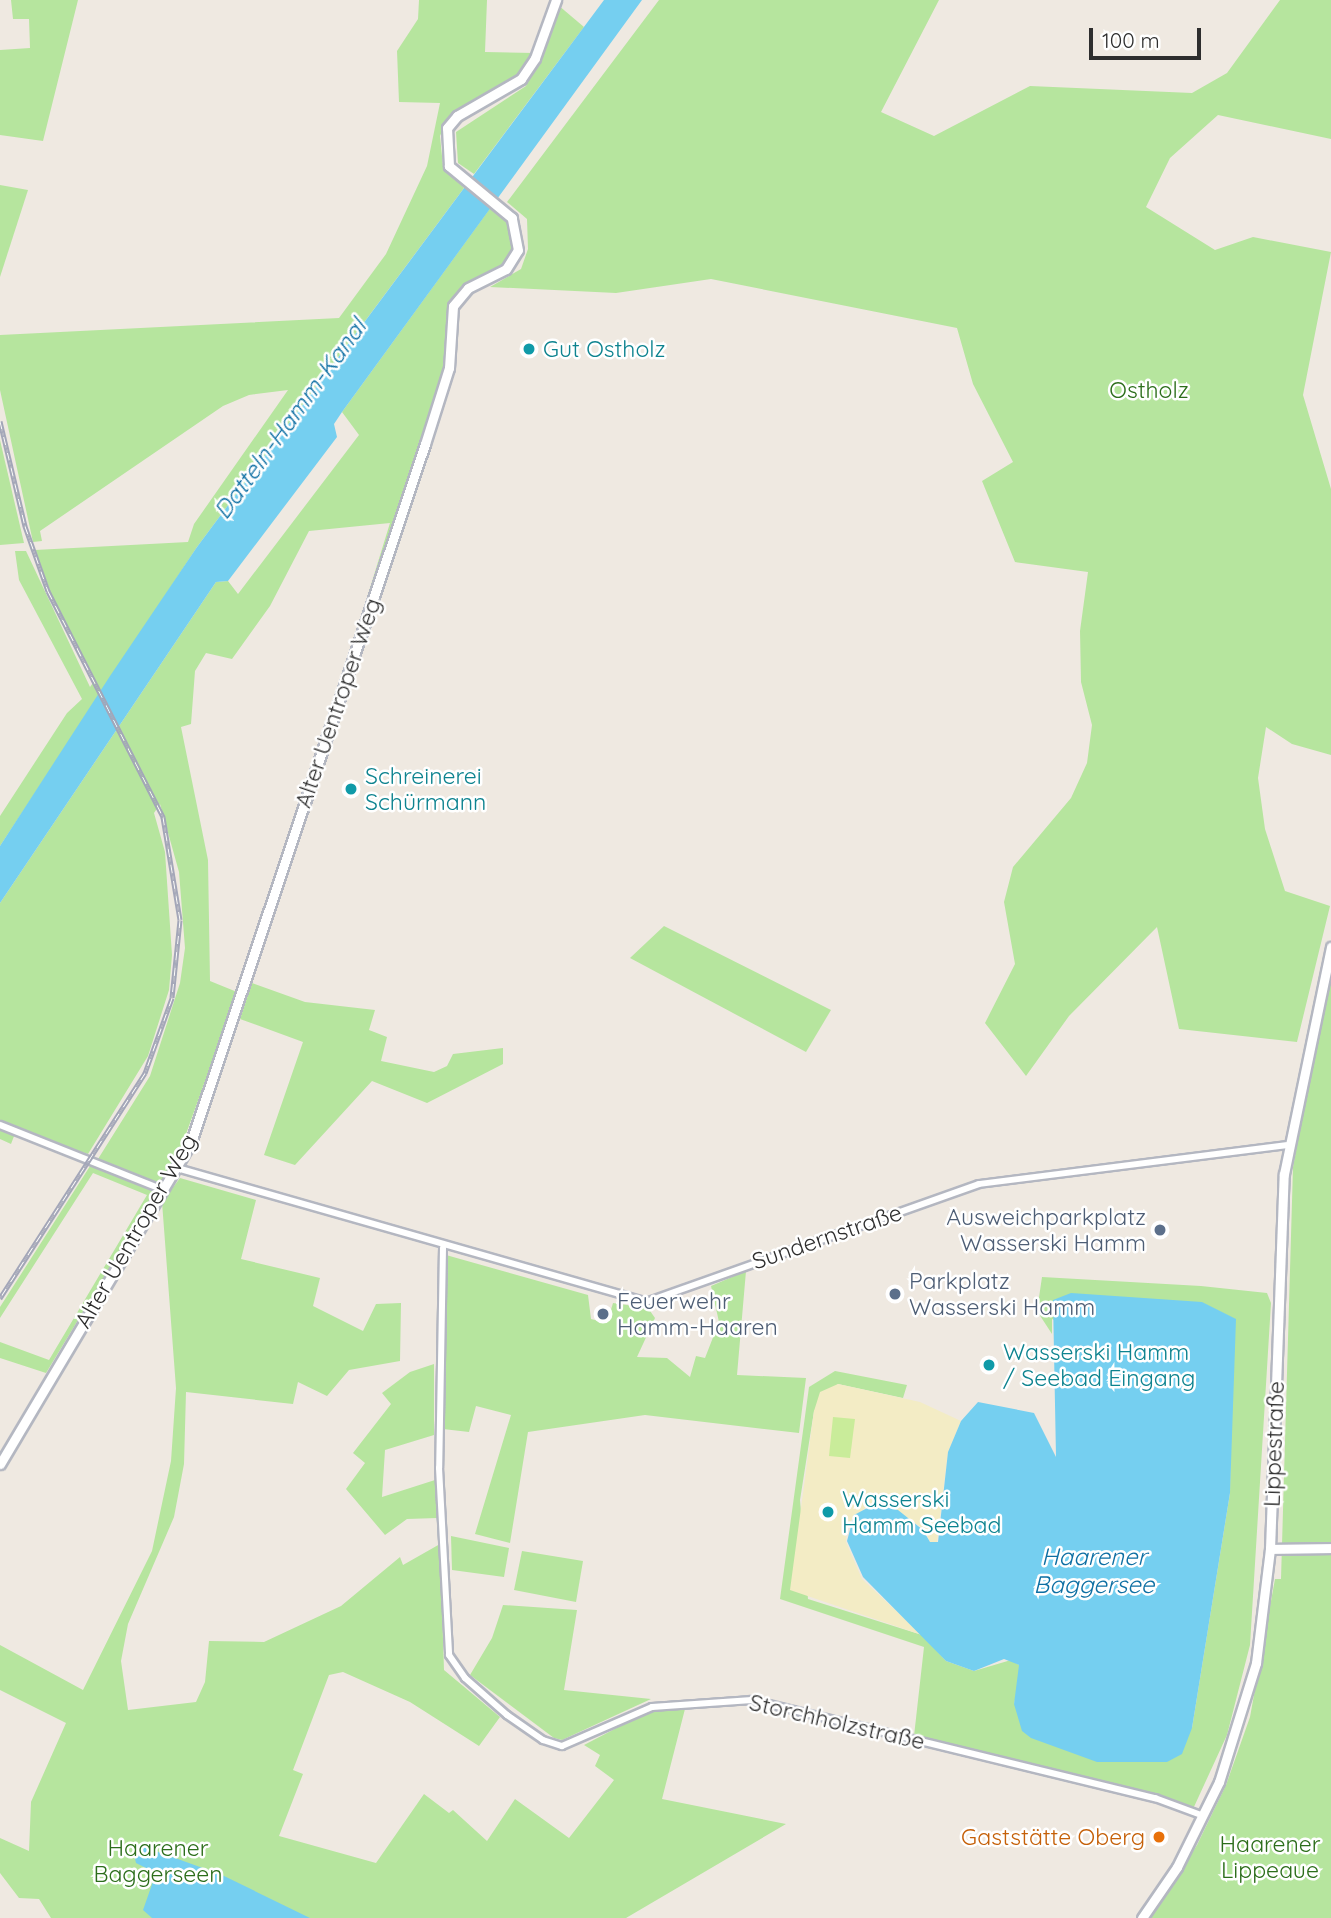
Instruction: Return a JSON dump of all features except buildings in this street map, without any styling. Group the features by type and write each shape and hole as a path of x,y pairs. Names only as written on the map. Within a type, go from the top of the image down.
{"street":[{"name":"Alter Uentroper Weg","path":"0,1464 177,1168 197,1126 449,368 453,306 468,288 512,264 519,236 508,214 456,173 444,151 447,128 464,111 521,79 539,50 556,0"},
{"name":"Lippestraße","path":"1142,1918 1204,1816 1251,1689 1270,1549 1287,1145 1331,947"},
{"path":"0,1125 163,1190"},
{"name":"Sundernstraße","path":"177,1168 443,1248 646,1302 979,1184 1287,1145"},
{"name":"Storchholzstraße","path":"443,1248 439,1468 448,1642 455,1667 508,1715 543,1740 562,1746 652,1707 751,1700 1155,1798 1204,1816"},
{"path":"1270,1549 1331,1548"}],"green space":[{"path":"11,0 78,0 43,141 0,135 0,50 30,48 29,19 13,19"},
{"path":"419,0 487,0 485,52 534,53 517,78 447,120 440,136 443,166 464,188 197,547 0,846 0,816 67,713 82,699 19,580 15,551 26,551 90,687 95,680 56,607 35,550 188,542 194,524 288,390 249,395 223,406 40,531 42,541 33,542 0,390 0,335 339,318 386,254 427,166 440,103 399,102 397,51 418,19"},
{"name":"Ostholz","path":"659,0 939,0 881,112 934,136 1030,86 1192,93 1227,73 1280,0 1331,0 1331,139 1218,115 1170,158 1146,207 1215,250 1253,237 1331,252 1303,395 1331,489 1331,755 1292,744 1266,727 1258,778 1265,829 1285,891 1330,906 1297,1042 1179,1029 1157,927 1069,1016 1026,1076 985,1023 1015,964 1004,902 1013,867 1071,798 1087,763 1092,725 1081,682 1080,631 1088,572 1015,562 982,481 1013,462 973,384 957,328 711,279 616,293 490,287 521,269 528,249 527,219 507,202"},
{"path":"558,5 584,27 474,174 458,163 456,132 526,86"},
{"path":"0,185 28,190 0,277"},
{"path":"491,207 510,220 515,249 507,263 469,282 451,302 445,371 341,682 390,523 309,531 270,606 232,659 206,653 195,671 191,724 181,727 208,860 210,981 237,992 181,1148 160,1184 98,1159 150,1076 180,983 185,948 179,872 160,804 154,813 165,852 172,955 169,990 148,1056 88,1154 16,1131 11,1144 0,1139 0,903 216,582 228,581 238,594 359,435 342,412"},
{"path":"0,440 24,543 0,545"},
{"path":"664,926 831,1010 806,1052 630,958"},
{"name":"Haarener Lippeaue","path":"1331,966 1331,1918 1151,1918 1197,1845 1226,1785 1250,1717 1275,1579 1281,1579 1293,1167"},
{"path":"252,983 305,1002 375,1010 369,1030 387,1037 381,1061 434,1072 447,1066 453,1054 503,1048 503,1064 427,1103 372,1081 295,1165 264,1155 303,1042 240,1019"},
{"path":"92,1163 156,1191 46,1373 0,1358 0,1342 49,1360 147,1195 93,1173 0,1318 0,1307"},
{"name":"Haarener Baggerseen","path":"180,1178 256,1200 241,1259 320,1278 313,1306 363,1331 376,1304 401,1303 400,1361 349,1370 327,1396 298,1382 293,1404 186,1392 184,1464 174,1517 128,1624 121,1661 128,1710 196,1702 205,1682 209,1641 264,1642 341,1606 400,1557 403,1565 440,1544 444,1670 500,1717 479,1746 410,1702 343,1672 329,1675 293,1770 303,1774 279,1836 376,1863 424,1794 449,1813 453,1810 487,1841 515,1799 569,1838 614,1780 595,1766 600,1755 584,1745 653,1709 686,1705 662,1799 786,1824 626,1918 51,1918 39,1899 19,1898 0,1873 0,1838 29,1851 31,1802 66,1723 0,1690 0,1645 83,1690 152,1551 171,1461 176,1388 162,1202"},
{"path":"446,1255 588,1295 591,1319 607,1323 613,1303 648,1308 655,1318 637,1357 667,1358 690,1377 696,1356 705,1358 719,1322 711,1286 746,1271 737,1375 806,1378 799,1433 645,1415 528,1432 510,1543 475,1534 511,1415 476,1406 469,1432 443,1429"},
{"path":"1042,1277 1201,1286 1267,1293 1271,1303 1250,1645 1227,1735 1193,1809 914,1736 924,1647 780,1599 809,1387 835,1371 907,1385 903,1398 838,1384 814,1411 800,1500 808,1599 922,1635 946,1661 974,1671 1011,1660 1019,1665 1020,1678 1014,1704 1192,1728 1230,1493 1231,1415 1052,1319 1052,1334 1037,1311"},
{"path":"434,1364 434,1435 385,1450 382,1497 435,1480 437,1518 407,1519 385,1535 346,1489 365,1463 353,1453 391,1404 382,1393 410,1372"},
{"path":"833,1417 855,1419 850,1458 829,1456"},
{"path":"451,1536 509,1548 504,1577 452,1570"},
{"path":"522,1551 583,1561 576,1602 514,1590"},
{"path":"503,1605 577,1610 564,1690 651,1699 562,1740 554,1738 470,1675 492,1638"}],"sand":[{"name":"Wasserski Hamm Seebad","path":"838,1384 920,1402 961,1421 948,1452 937,1542 930,1542 924,1529 885,1504 865,1508 847,1524 846,1542 862,1579 922,1635 790,1590 814,1411 820,1392"}],"water":[{"path":"604,0 642,0 342,412 334,424 337,437 228,581 216,582 0,903 0,846 110,676 197,547"},
{"name":"Haarener Baggersee","path":"1071,1293 1202,1302 1236,1319 1230,1493 1192,1728 1182,1754 1167,1762 1097,1762 1031,1738 1022,1731 1014,1704 1019,1665 1004,1659 974,1671 946,1661 863,1577 847,1541 854,1515 875,1504 898,1510 923,1530 930,1542 938,1542 948,1452 961,1421 978,1402 1034,1413 1056,1457 1053,1300"},
{"path":"131,1842 222,1875 310,1918 152,1918 143,1910 156,1873 136,1863"}],"railway":[{"path":"0,421 25,526 48,591 163,817 180,920 172,998 145,1073 0,1298"}],"place":[{"name":"Gut Ostholz","path":"529,349"},
{"name":"Schreinerei Schürmann","path":"351,789"},
{"name":"Ausweichparkplatz Wasserski Hamm","path":"1160,1230"},
{"name":"Parkplatz Wasserski Hamm","path":"895,1294"},
{"name":"Feuerwehr Hamm-Haaren","path":"603,1314"},
{"name":"Wasserski Hamm / Seebad Eingang","path":"989,1365"},
{"name":"Wasserski Hamm Seebad","path":"828,1512"},
{"name":"Gaststätte Oberg","path":"1159,1837"}],"water label":[{"name":"Datteln-Hamm-Kanal","path":"290,419"}]}
